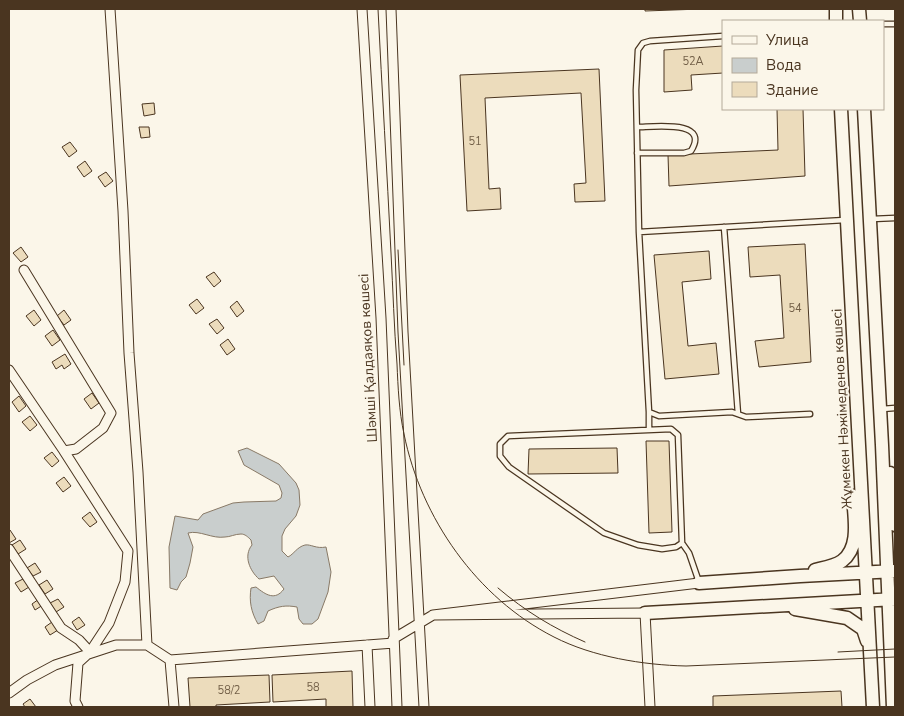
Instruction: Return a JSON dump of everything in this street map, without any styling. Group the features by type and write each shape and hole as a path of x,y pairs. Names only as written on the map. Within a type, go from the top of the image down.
{"main road":[{"name":"Жұмекен Нәжімеденов көшесі","path":"841,110 873,707"},
{"path":"864,110 882,444 891,572 894,671 893,707"},
{"path":"848,220 870,219"},
{"path":"882,444 892,482 895,525"},
{"path":"800,576 841,562 852,550 855,536 853,487 859,447"},
{"path":"699,583 891,572"},
{"path":"645,613 892,599"},
{"path":"778,605 847,618 863,629 870,648"}],"street":[{"path":"110,9 147,645"},
{"name":"Шәмші Қалдаяқов көшесі","path":"362,9 381,318 397,707"},
{"path":"391,9 403,332 424,707"},
{"path":"24,270 111,413 103,428 76,449 64,451"},
{"path":"9,370 128,551 125,582 110,623 90,652 78,663 75,701 78,707"},
{"path":"9,549 61,628 79,640 90,652"},
{"path":"9,693 27,680 55,665 116,645 147,645 170,660 367,645 394,641 418,623 433,615 699,583"},
{"path":"433,615 645,613 650,707"},
{"path":"367,645 370,707"},
{"path":"170,660 174,707"}],"lane":[{"path":"649,430 639,232 636,90 638,50 643,43 650,41 722,36"},
{"path":"637,127 682,127 690,129 695,140 691,151 684,153 637,153"},
{"path":"870,219 895,218"},
{"path":"639,232 848,220"},
{"path":"724,227 738,414"},
{"path":"880,409 895,408"},
{"path":"649,412 659,416 732,412 746,417 810,414"},
{"path":"682,543 676,547 662,549 638,545 604,533 508,467 500,456 500,444 508,436 671,429 678,435 682,543 689,553 699,583"}],"water":[{"path":"247,448 279,464 296,483 299,490 300,505 296,516 285,529 282,536 282,551 288,557 305,545 326,547 331,572 328,592 318,619 312,624 303,624 299,619 297,607 286,606 268,611 264,621 258,624 251,606 251,588 256,587 270,596 281,593 284,589 274,576 259,579 256,576 250,568 248,558 249,549 252,545 251,540 242,534 215,537 193,532 188,533 193,547 186,577 177,590 170,588 169,547 175,516 198,520 203,514 233,503 276,501 281,498 282,493 279,485 244,465 238,451"}],"building":[{"path":"645,9 701,9 645,11"},
{"path":"722,46 722,73 691,75 692,90 664,92 664,50"},
{"path":"599,69 605,201 575,202 574,184 586,183 581,93 485,98 489,189 500,188 501,209 467,211 460,75"},
{"path":"154,103 155,114 144,116 142,104"},
{"path":"777,110 803,110 805,176 669,186 668,155 778,150"},
{"path":"139,127 149,127 150,137 141,138"},
{"path":"70,142 77,151 69,157 62,147"},
{"path":"85,161 92,171 84,177 77,167"},
{"path":"106,172 113,181 105,187 98,177"},
{"path":"805,244 811,362 759,367 755,341 784,338 780,275 750,277 748,247"},
{"path":"21,247 28,257 21,262 13,253"},
{"path":"709,251 711,279 682,282 688,346 716,343 719,374 665,379 654,255"},
{"path":"214,272 221,281 214,287 206,277"},
{"path":"197,299 204,308 196,314 189,305"},
{"path":"237,301 244,311 237,317 230,307"},
{"path":"34,310 41,320 34,326 26,316"},
{"path":"64,310 71,320 64,325 57,316"},
{"path":"217,319 224,328 217,334 209,324"},
{"path":"53,330 60,340 52,346 45,336"},
{"path":"228,339 235,349 227,355 220,345"},
{"path":"65,354 71,364 64,369 62,365 56,369 52,362"},
{"path":"92,393 99,403 91,409 84,399"},
{"path":"19,396 26,406 19,412 12,402"},
{"path":"30,416 37,425 30,431 22,422"},
{"path":"646,441 669,441 672,532 649,533"},
{"path":"617,448 618,473 528,474 529,449"},
{"path":"52,452 59,461 52,467 44,458"},
{"path":"64,477 71,486 63,492 56,483"},
{"path":"90,512 97,522 90,527 82,518"},
{"path":"9,531 16,539 9,543"},
{"path":"20,540 26,549 18,554 12,545"},
{"path":"35,563 41,572 33,576 27,568"},
{"path":"23,579 29,587 21,592 15,583"},
{"path":"47,580 53,589 45,594 39,585"},
{"path":"39,599 43,605 35,610 32,604"},
{"path":"58,599 64,607 56,612 50,603"},
{"path":"79,617 85,625 77,630 72,622"},
{"path":"52,622 58,630 50,635 45,627"},
{"path":"352,671 353,707 326,707 326,699 273,702 272,675"},
{"path":"269,675 270,702 216,705 216,707 190,707 188,678"},
{"path":"841,691 842,707 713,707 713,696"},
{"path":"30,699 36,707 25,707 23,704"}],"tram line":[{"path":"378,9 401,417 412,465 424,496 439,525 477,578 500,601 526,621 569,644 618,659 686,666 895,657"},
{"path":"398,250 404,365"},
{"path":"498,588 540,618 585,642"},
{"path":"838,652 895,649"}]}
